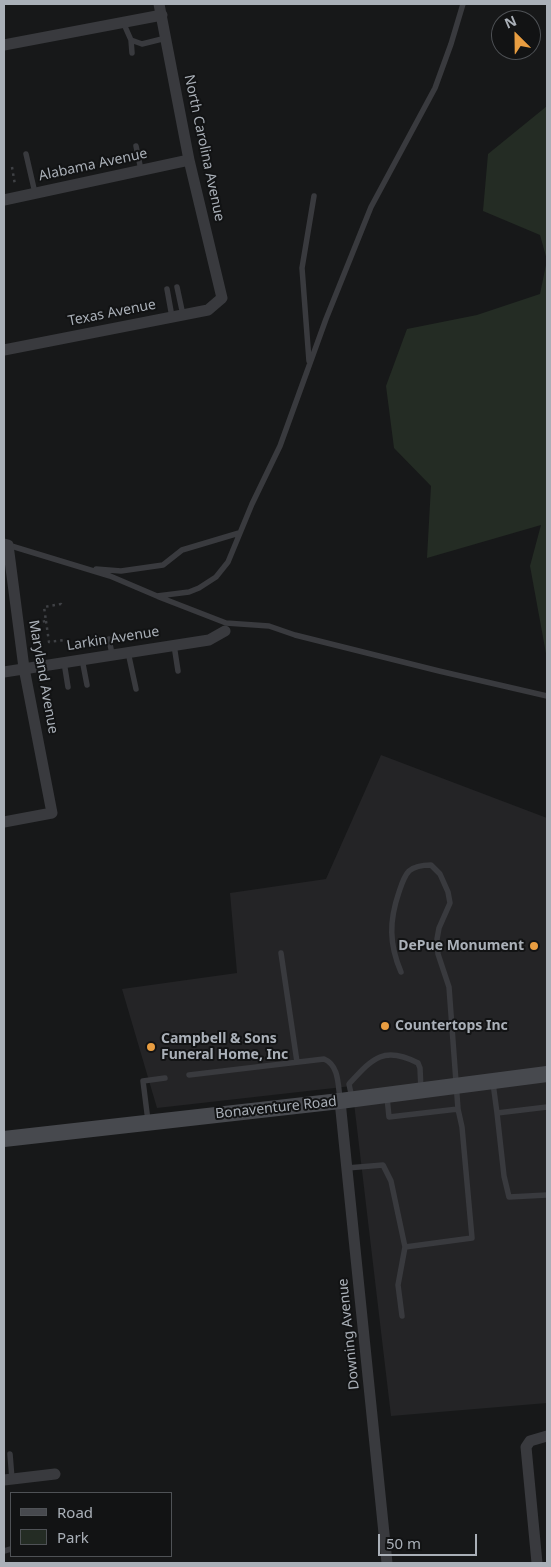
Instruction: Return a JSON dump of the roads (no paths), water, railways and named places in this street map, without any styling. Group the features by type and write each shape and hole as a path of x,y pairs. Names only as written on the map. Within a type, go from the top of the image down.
{"street":[{"path":"4,45 123,22 160,9"},
{"name":"North Carolina Avenue","path":"160,9 189,160 222,298"},
{"name":"Alabama Avenue","path":"4,200 189,160"},
{"name":"Texas Avenue","path":"4,350 208,310 222,298"},
{"name":"Maryland Avenue","path":"4,822 52,813 24,668 6,545"},
{"name":"Larkin Avenue","path":"4,672 209,640 225,631"},
{"name":"Bonaventure Road","path":"4,1139 346,1101 547,1074"},
{"name":"Downing Avenue","path":"346,1101 347,1168 387,1563"},
{"path":"537,1563 526,1446 530,1442 547,1436"},
{"path":"8,1480 55,1474"}],"lane":[{"path":"157,596 189,592 199,588 216,577 228,562 239,533 280,446 371,207 435,88 464,4"},
{"path":"123,22 131,40 132,54"},
{"path":"131,40 142,44 166,38"},
{"path":"136,146 141,170"},
{"path":"26,154 35,193"},
{"path":"309,366 302,268 314,196"},
{"path":"178,287 178,316"},
{"path":"167,289 178,316"},
{"path":"86,568 121,572 154,567 163,564 182,550 239,533"},
{"path":"6,545 86,568 226,623 269,626 295,635 547,696"},
{"path":"109,639 112,654"},
{"path":"174,645 178,671"},
{"path":"128,652 136,689"},
{"path":"82,659 87,685"},
{"path":"64,662 68,687"},
{"path":"401,972 395,958 391,920 396,899 408,872 431,865 440,874 448,892 450,903 439,928 437,939 438,954 449,987 455,1086 462,1127 472,1238 405,1247"},
{"path":"282,953 297,1062"},
{"path":"346,1101 349,1084 373,1059 384,1056 404,1056 418,1063 421,1090"},
{"path":"189,1075 324,1059 331,1062 335,1069 346,1101"},
{"path":"148,1123 143,1081 165,1078"},
{"path":"493,1081 504,1176 509,1196 547,1195"},
{"path":"386,1095 389,1118 458,1109"},
{"path":"497,1113 547,1107"},
{"path":"347,1168 383,1165 391,1181 405,1247 398,1285 402,1316"},
{"path":"8,1480 10,1454"}],"place":[{"name":"DePue Monument","path":"534,946"},
{"name":"Countertops Inc","path":"385,1026"},
{"name":"Campbell & Sons Funeral Home, Inc","path":"151,1047"}]}
